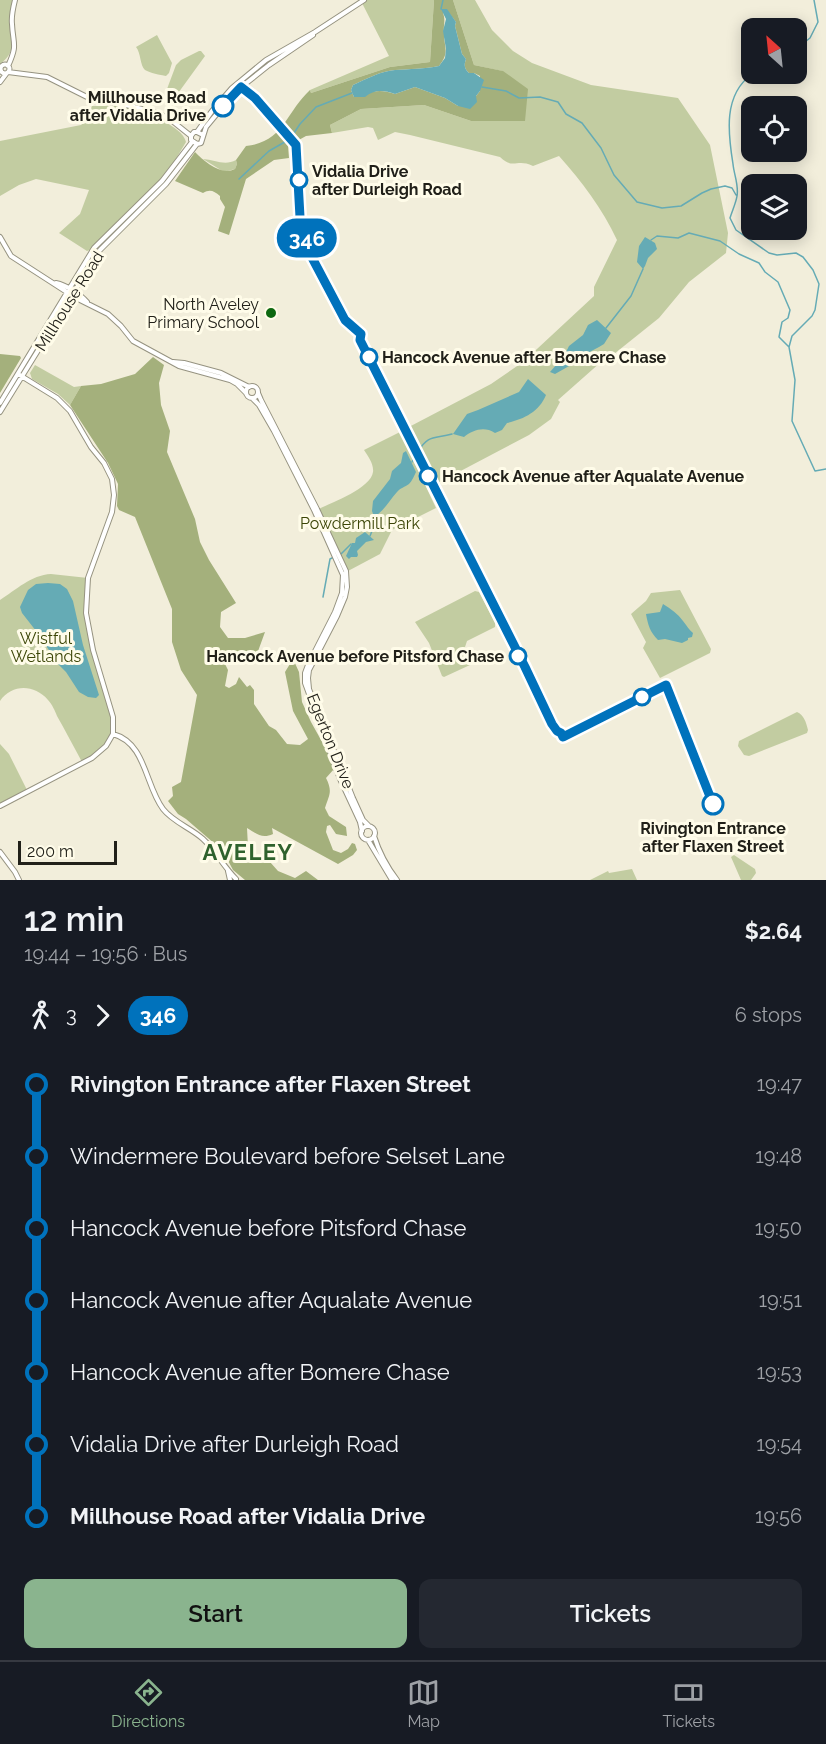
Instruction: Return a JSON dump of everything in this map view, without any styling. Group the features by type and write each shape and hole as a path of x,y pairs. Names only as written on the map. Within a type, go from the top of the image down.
{"street":[{"path":"0,82 4,69 14,54 15,42 12,25 15,0"},
{"name":"Millhouse Road","path":"194,133 232,88 266,60 315,32 363,0"},
{"name":"Millhouse Road","path":"0,412 94,248 162,181 194,143 201,142 206,127 235,92 315,32"},
{"path":"4,69 47,77 95,101 122,104 158,113 178,126 203,135"},
{"path":"194,133 194,143"},
{"name":"Egerton Drive","path":"0,237 11,256 114,320 133,341 182,367 230,380 237,384 247,397 260,405 346,576 345,597 309,670 309,689 353,798 363,820 369,826"},
{"name":"Egerton Drive","path":"173,362 221,373 249,387 256,387 317,508 333,549"},
{"path":"0,806 92,758 106,746 113,734 113,717 93,650 86,613 88,578 112,512 114,495 112,479 70,411 57,398 20,375"},
{"name":"Millhouse Road","path":"0,403 20,375"},
{"path":"246,393 249,387"},
{"path":"253,399 258,393"},
{"name":"Egerton Drive","path":"340,562 344,575 342,593 308,665 305,683 340,779 362,831"},
{"path":"113,734 121,736 132,746 142,762 152,789 163,809 202,838 234,880"},
{"path":"392,880 368,840 363,837 364,827 369,826 374,829 377,847 390,872 397,880"},
{"path":"368,840 374,836"},
{"path":"0,852 19,880"}],"green space":[{"path":"0,0 12,0 12,39 9,55 0,64"},
{"path":"366,0 434,0 430,62 390,67 311,93 310,90 389,56 362,3"},
{"path":"434,0 453,0 474,65 503,71 528,89 525,121 471,121 424,105 361,109 330,125 332,133 306,136 288,146 289,158 274,160 246,179 229,235 218,231 225,207 220,196 212,191 203,193 175,181 195,152 208,164 219,169 230,171 235,169 236,160 246,146 269,139 277,132 310,90 311,93 390,67 430,62","holes":["443,13 449,13 456,22 462,54 466,59 465,68 469,73 480,76 480,91 476,96 458,106 445,98 415,87 395,94 379,91 354,97 351,90 353,85 379,74 395,70 439,66 446,50"]},
{"path":"453,0 475,0 492,30 513,51 532,63 591,85 678,98 710,145 728,233 726,253 689,282 659,318 614,354 610,354 558,400 560,402 551,419 529,435 434,485 407,428 491,384 523,362 594,296 594,287 617,240 591,196 559,156 533,166 508,163 500,157 395,132 378,140 373,128 368,127 332,133 330,125 361,109 424,105 471,121 502,71 474,65"},
{"path":"157,35 172,63 166,76 145,70 136,47"},
{"path":"199,51 205,56 176,96 169,93 167,89 176,65"},
{"path":"92,106 122,106 142,111 178,130 186,142 165,177 87,251 59,233 80,214 89,190 36,179 19,185 0,196 0,141 81,125 85,122"},
{"path":"203,159 224,163 236,160 237,164 235,169 224,172"},
{"path":"0,354 21,358 0,393"},
{"path":"153,357 164,365 159,383 161,405 170,431 167,452 195,519 200,542 236,603 221,612 220,627 228,638 245,638 265,632 257,654 229,657 224,662 228,670 225,686 229,688 236,684 239,677 247,687 250,685 254,690 254,704 269,726 276,730 287,744 300,745 308,739 293,711 285,672 293,659 299,672 302,702 331,758 334,769 326,778 330,790 325,808 329,816 346,827 347,836 336,834 330,825 327,826 326,832 333,850 341,853 352,843 355,844 357,850 338,864 272,828 273,834 266,836 247,828 248,847 260,858 270,862 278,871 295,878 306,871 318,880 245,880 233,870 223,851 178,814 168,801 173,796 172,787 181,782 197,695 181,670 172,642 172,609 135,517 119,510 117,506 118,484 108,463 70,405 81,386 101,384 135,374"},
{"path":"35,365 74,387 81,386 70,405 58,394 32,379 30,373"},
{"name":"Powdermill Park","path":"400,432 436,508 392,530 380,554 348,571 319,509 366,484 371,478 373,469 364,450"},
{"name":"Wistful Wetlands","path":"51,574 88,578 86,614 93,650 113,718 112,733 106,747 82,762 52,706 42,695 23,688 11,691 0,701 0,600 30,580"},
{"path":"680,590 711,649 710,653 660,678 643,648 646,642 631,614 646,601 651,593"},
{"path":"475,591 479,592 495,627 467,641 465,647 472,661 470,665 444,677 429,643 415,622"},
{"path":"797,712 804,719 807,733 749,756 744,755 738,746 739,741"},
{"path":"0,744 9,754 27,790 0,804"},
{"path":"734,855 755,869 756,873 751,880 741,880 731,857"},
{"path":"632,869 637,880 590,880 608,871 609,873"}],"water":[{"path":"441,9 447,9 456,22 462,54 466,59 466,70 484,80 476,96 477,102 470,109 415,87 395,94 379,91 365,97 354,97 351,90 353,85 379,74 395,70 439,66 445,58 446,49 443,31 446,19"},
{"path":"645,237 655,243 657,249 648,258 643,269 637,262 639,246"},
{"path":"597,320 611,333 604,344 555,374 550,372 564,356 569,346 583,335 588,325"},
{"path":"528,379 546,395 530,414 507,423 502,430 495,433 483,429 471,432 464,437 453,434 467,414 519,392"},
{"path":"406,451 416,472 409,484 398,491 384,509 374,517 373,501 390,479 392,471 401,463 403,453"},
{"path":"365,532 374,540 366,542 357,551 357,557 349,559 346,556 352,543 355,543 356,538"},
{"path":"36,584 60,584 67,589 73,601 83,645 99,695 96,698 79,692 22,613 20,607 28,590"},
{"path":"663,604 681,618 693,633 692,637 682,643 665,639 658,640 655,637 646,614 660,612"}],"waterway":[{"path":"441,9 443,0"},
{"path":"807,40 818,22 814,0"},
{"path":"742,84 736,93 730,115 730,140 737,184 736,201 730,218 736,230 769,253 777,255 796,253 803,257 813,270 819,284 815,310 792,336 789,347 795,380 792,421 815,471 826,469"},
{"path":"482,87 506,91 519,98 540,97 558,102 566,114 582,123 601,148 614,175 637,202 662,208 681,206 702,193 725,186 732,188 736,195"},
{"path":"239,179 269,151 290,139 316,107 352,93"},
{"path":"651,240 657,236 678,238 689,233 720,241 739,254 759,263 765,272 778,282 790,310 788,318 782,322 779,337 789,347"},
{"path":"606,328 631,296 643,269"},
{"path":"418,452 425,442 432,438 452,434"},
{"path":"370,536 372,531 369,523 374,517"},
{"path":"341,554 351,544"},
{"path":"323,597 330,559 334,557"}],"bus line":[{"name":"346","path":"223,106 241,87 255,98 296,145 300,217 307,232 309,252 345,320 361,334 360,340 552,724 563,737 666,685 713,804"}],"place":[{"name":"Millhouse Road after Vidalia Drive","path":"223,106"},
{"name":"Vidalia Drive after Durleigh Road","path":"299,180"},
{"name":"North Aveley Primary School","path":"271,313"},
{"name":"Hancock Avenue after Bomere Chase","path":"369,357"},
{"name":"Hancock Avenue after Aqualate Avenue","path":"428,476"},
{"name":"Hancock Avenue before Pitsford Chase","path":"518,656"},
{"name":"Rivington Entrance after Flaxen Street","path":"713,804"}],"district":[{"name":"AVELEY","path":"248,852"}]}
